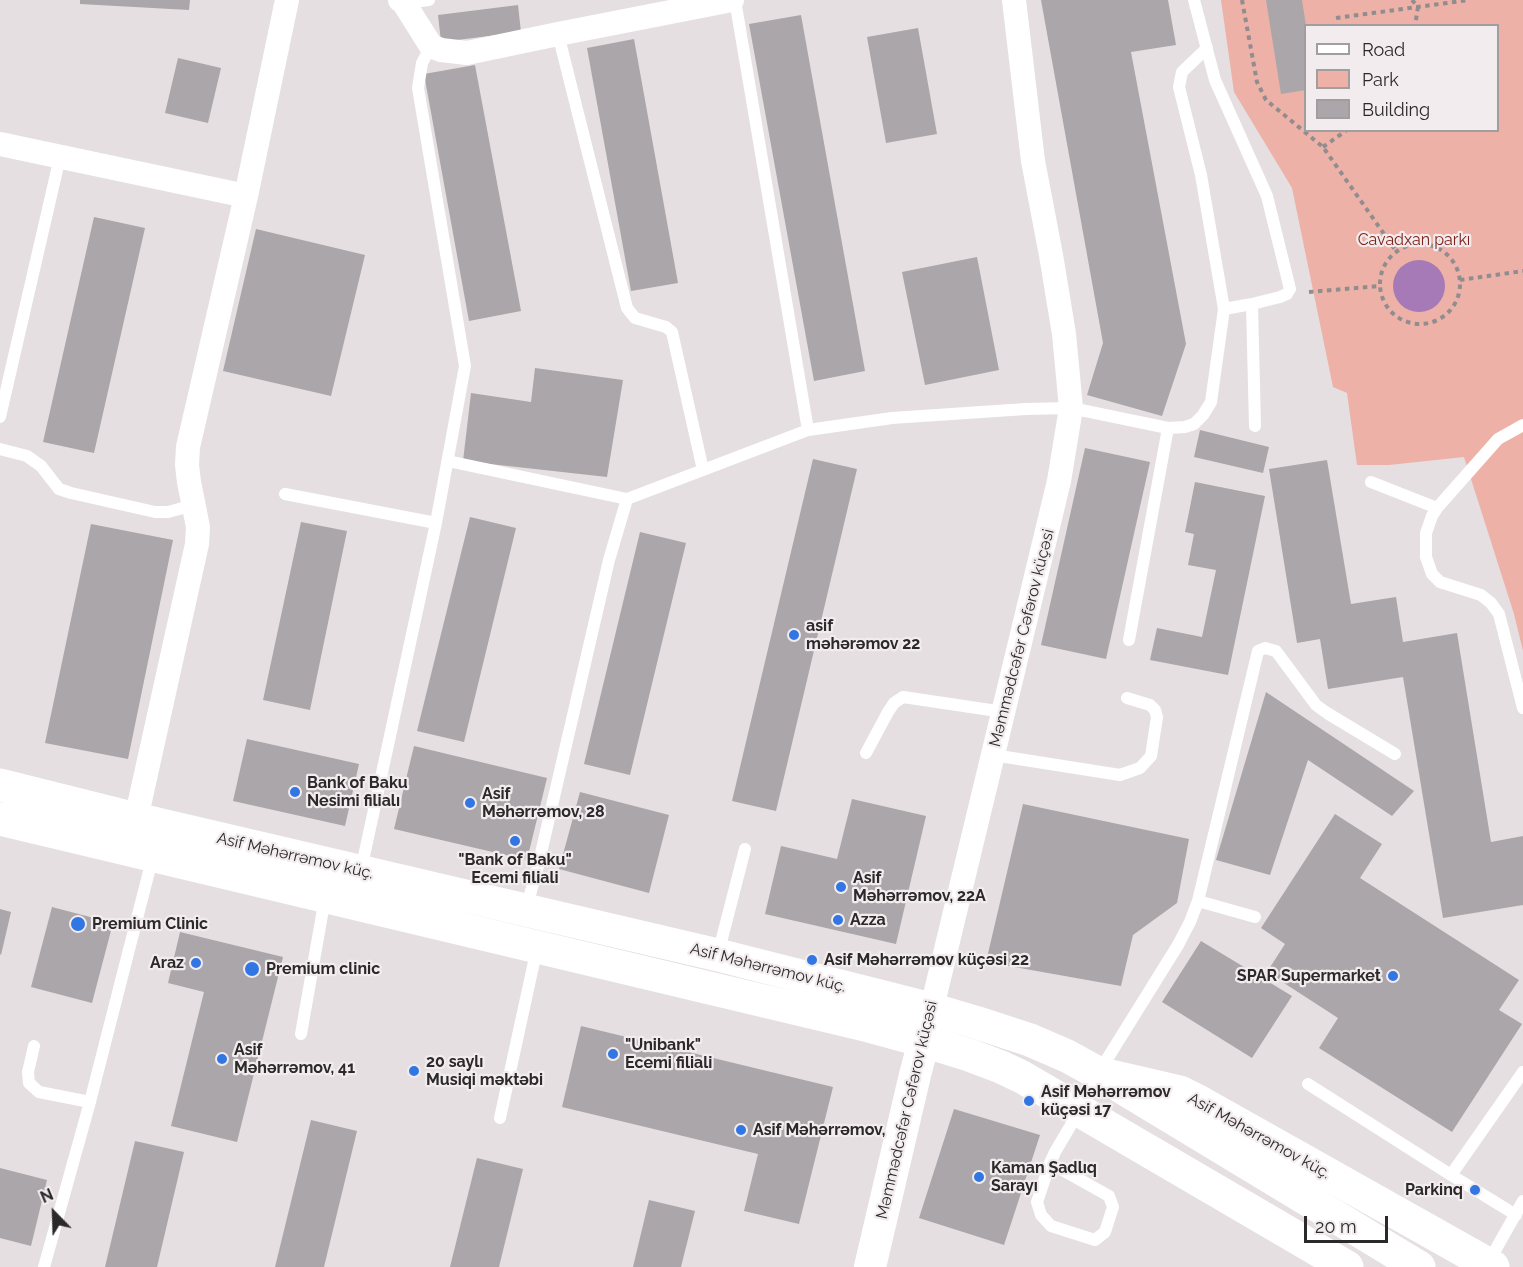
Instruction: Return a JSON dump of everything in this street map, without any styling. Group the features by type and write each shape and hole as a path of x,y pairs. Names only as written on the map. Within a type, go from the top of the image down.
{"main road":[{"name":"Asif Məhərrəmov küç.","path":"0,785 718,956 931,1009 1029,1040 1067,1056 1098,1073 1180,1092 1490,1266"},
{"name":"Asif Məhərrəmov küç.","path":"0,819 924,1041 1001,1067 1022,1077 1347,1267"},
{"path":"148,822 153,856"},
{"path":"1098,1073 1419,1267"}],"street":[{"path":"148,822 197,544 198,527 187,465 188,447 246,196 287,0"},
{"path":"402,1 431,46 441,50 468,53 734,0"},
{"name":"Məmmədcəfər Cəfərov küçəsi","path":"873,1266 915,1075 1059,481 1071,408 1064,334 1033,161 1014,0"},
{"path":"0,144 246,196"}],"lane":[{"path":"402,1 429,0"},
{"path":"734,0 808,430"},
{"path":"1194,0 1215,80 1267,196 1290,289 1287,294 1280,297 1224,309"},
{"path":"558,34 627,308 634,318 666,327 672,332 703,470"},
{"path":"361,872 436,523 465,366 418,88 422,63 431,46"},
{"path":"448,461 627,499 808,430 892,418 1071,408 1168,428 1194,424 1211,402 1224,309 1201,175 1179,87 1182,72 1207,48"},
{"path":"0,417 60,157"},
{"path":"1252,304 1255,426"},
{"path":"1523,425 1498,439 1437,508 1426,533 1426,557 1432,574 1440,582 1481,595 1499,614 1523,708"},
{"path":"1129,640 1168,428"},
{"path":"0,449 27,456 41,466 59,489 71,493 154,512 168,512 194,505"},
{"path":"1371,482 1437,508"},
{"path":"285,494 436,523"},
{"path":"526,910 609,560 627,499"},
{"path":"1098,1073 1178,945 1198,901 1258,651 1265,648 1276,651 1316,705 1395,754"},
{"path":"866,753 888,712 894,703 903,697 1004,712"},
{"path":"993,755 1120,775 1140,768 1151,756 1157,717 1150,705 1127,698"},
{"path":"718,956 745,849"},
{"path":"44,1267 90,1102 153,856"},
{"path":"301,1035 325,897"},
{"path":"1198,901 1255,917"},
{"path":"500,1118 537,947"},
{"path":"34,1046 28,1072 29,1083 39,1092 90,1102"},
{"path":"1451,1175 1523,1072"},
{"path":"1308,1084 1516,1215"},
{"path":"1050,1163 1109,1196 1113,1207 1106,1232 1095,1240 1051,1226 1041,1215 1037,1202 1050,1163 1055,1152 1079,1110"},
{"path":"1490,1266 1523,1201"}],"path":[{"path":"1242,0 1257,82 1266,100 1304,131"},
{"path":"1412,0 1418,7 1416,24"},
{"path":"1336,18 1469,0"},
{"path":"1305,132 1323,147 1396,251"},
{"path":"1323,147 1344,132"},
{"path":"1412,244 1428,244 1444,251 1455,264 1460,280 1458,297 1450,312 1436,321 1420,325 1403,321 1389,311 1381,296 1379,280 1385,264 1396,251 1412,244"},
{"path":"1460,280 1523,271"},
{"path":"1287,294 1380,286"}],"green space":[{"name":"Cavadxan parkı","path":"1221,0 1523,0 1523,651 1514,614 1464,457 1389,465 1357,465 1347,393 1333,387 1292,188 1234,92"}],"shaded area":[{"path":"1419,260 1429,262 1437,268 1443,276 1445,286 1443,296 1437,304 1429,310 1419,312 1409,310 1401,304 1395,296 1393,286 1395,276 1401,268 1409,262"}],"building":[{"path":"80,0 190,0 189,10 80,4"},
{"path":"1041,0 1168,0 1176,45 1131,52 1186,344 1162,416 1087,395 1103,343"},
{"path":"1266,0 1302,0 1306,24 1304,90 1281,94"},
{"path":"518,5 521,32 441,42 438,15"},
{"path":"801,15 865,371 814,381 749,24"},
{"path":"918,28 937,134 886,143 867,37"},
{"path":"634,39 678,283 631,291 587,48"},
{"path":"178,58 221,68 208,123 165,113"},
{"path":"475,65 521,311 469,321 424,74"},
{"path":"94,217 145,228 94,453 43,442"},
{"path":"256,229 365,255 331,396 223,371"},
{"path":"977,257 999,370 925,385 902,272"},
{"path":"535,368 623,380 607,477 463,461 471,393 531,402"},
{"path":"1200,430 1269,447 1263,473 1194,457"},
{"path":"1085,448 1150,462 1106,659 1041,645"},
{"name":"asif məhərəmov 22","path":"813,459 857,469 776,811 732,801"},
{"path":"1327,460 1351,604 1396,597 1403,642 1457,633 1491,842 1523,836 1523,905 1443,918 1403,677 1328,689 1320,639 1297,643 1269,469"},
{"path":"1195,482 1265,496 1228,675 1150,660 1157,628 1202,637 1216,570 1188,565 1194,534 1185,532"},
{"path":"470,517 516,528 464,742 417,731"},
{"path":"301,522 347,531 310,710 263,700"},
{"path":"91,524 173,540 128,759 45,743"},
{"path":"640,532 686,543 630,775 584,764"},
{"path":"1266,692 1414,791 1392,816 1308,760 1270,875 1216,860"},
{"path":"247,739 359,764 345,826 233,801"},
{"name":"Asif Məhərrəmov, 28","path":"414,746 547,778 527,860 394,829"},
{"path":"580,792 669,815 649,893 559,869"},
{"name":"Asif Məhərrəmov, 22A","path":"852,799 926,816 896,944 765,914 781,846 837,859"},
{"path":"1023,804 1189,839 1177,903 1133,935 1121,986 986,962"},
{"name":"SPAR Supermarket","path":"1335,814 1382,844 1360,878 1519,980 1499,1010 1522,1024 1452,1132 1319,1048 1338,1018 1267,972 1285,944 1261,928"},
{"path":"52,907 113,923 92,1003 31,987"},
{"path":"0,909 11,912 1,955 0,954"},
{"name":"Asif Məhərrəmov, 41","path":"180,932 283,957 237,1142 171,1126 204,992 168,983"},
{"path":"1201,941 1292,996 1252,1058 1162,1002"},
{"name":"Asif Məhərrəmov,","path":"581,1026 833,1087 799,1224 744,1211 758,1154 562,1107"},
{"name":"Kaman Şadlıq Sarayı","path":"954,1109 1040,1135 1004,1245 919,1218"},
{"path":"311,1120 357,1131 324,1267 275,1267"},
{"path":"135,1141 184,1152 157,1267 105,1267"},
{"path":"477,1158 523,1169 499,1267 450,1267"},
{"path":"0,1168 47,1180 31,1246 0,1238"},
{"path":"649,1200 695,1211 681,1267 633,1267"}],"place":[{"name":"asif məhərəmov 22","path":"794,635"},
{"name":"Bank of Baku Nesimi filialı","path":"295,792"},
{"name":"Asif Məhərrəmov, 28","path":"470,803"},
{"name":"\"Bank of Baku\" Ecemi filiali","path":"515,841"},
{"name":"Asif Məhərrəmov, 22A","path":"841,887"},
{"name":"Azza","path":"838,920"},
{"name":"Premium Clinic","path":"78,924"},
{"name":"Asif Məhərrəmov küçəsi 22","path":"812,960"},
{"name":"Araz","path":"196,963"},
{"name":"Premium clinic","path":"252,969"},
{"name":"SPAR Supermarket","path":"1393,976"},
{"name":"\"Unibank\" Ecemi filiali","path":"613,1054"},
{"name":"Asif Məhərrəmov, 41","path":"222,1059"},
{"name":"20 saylı Musiqi məktəbi","path":"414,1071"},
{"name":"Asif Məhərrəmov küçəsi 17","path":"1029,1101"},
{"name":"Asif Məhərrəmov,","path":"741,1130"},
{"name":"Kaman Şadlıq Sarayı","path":"979,1177"},
{"name":"Parkinq","path":"1475,1190"}]}
